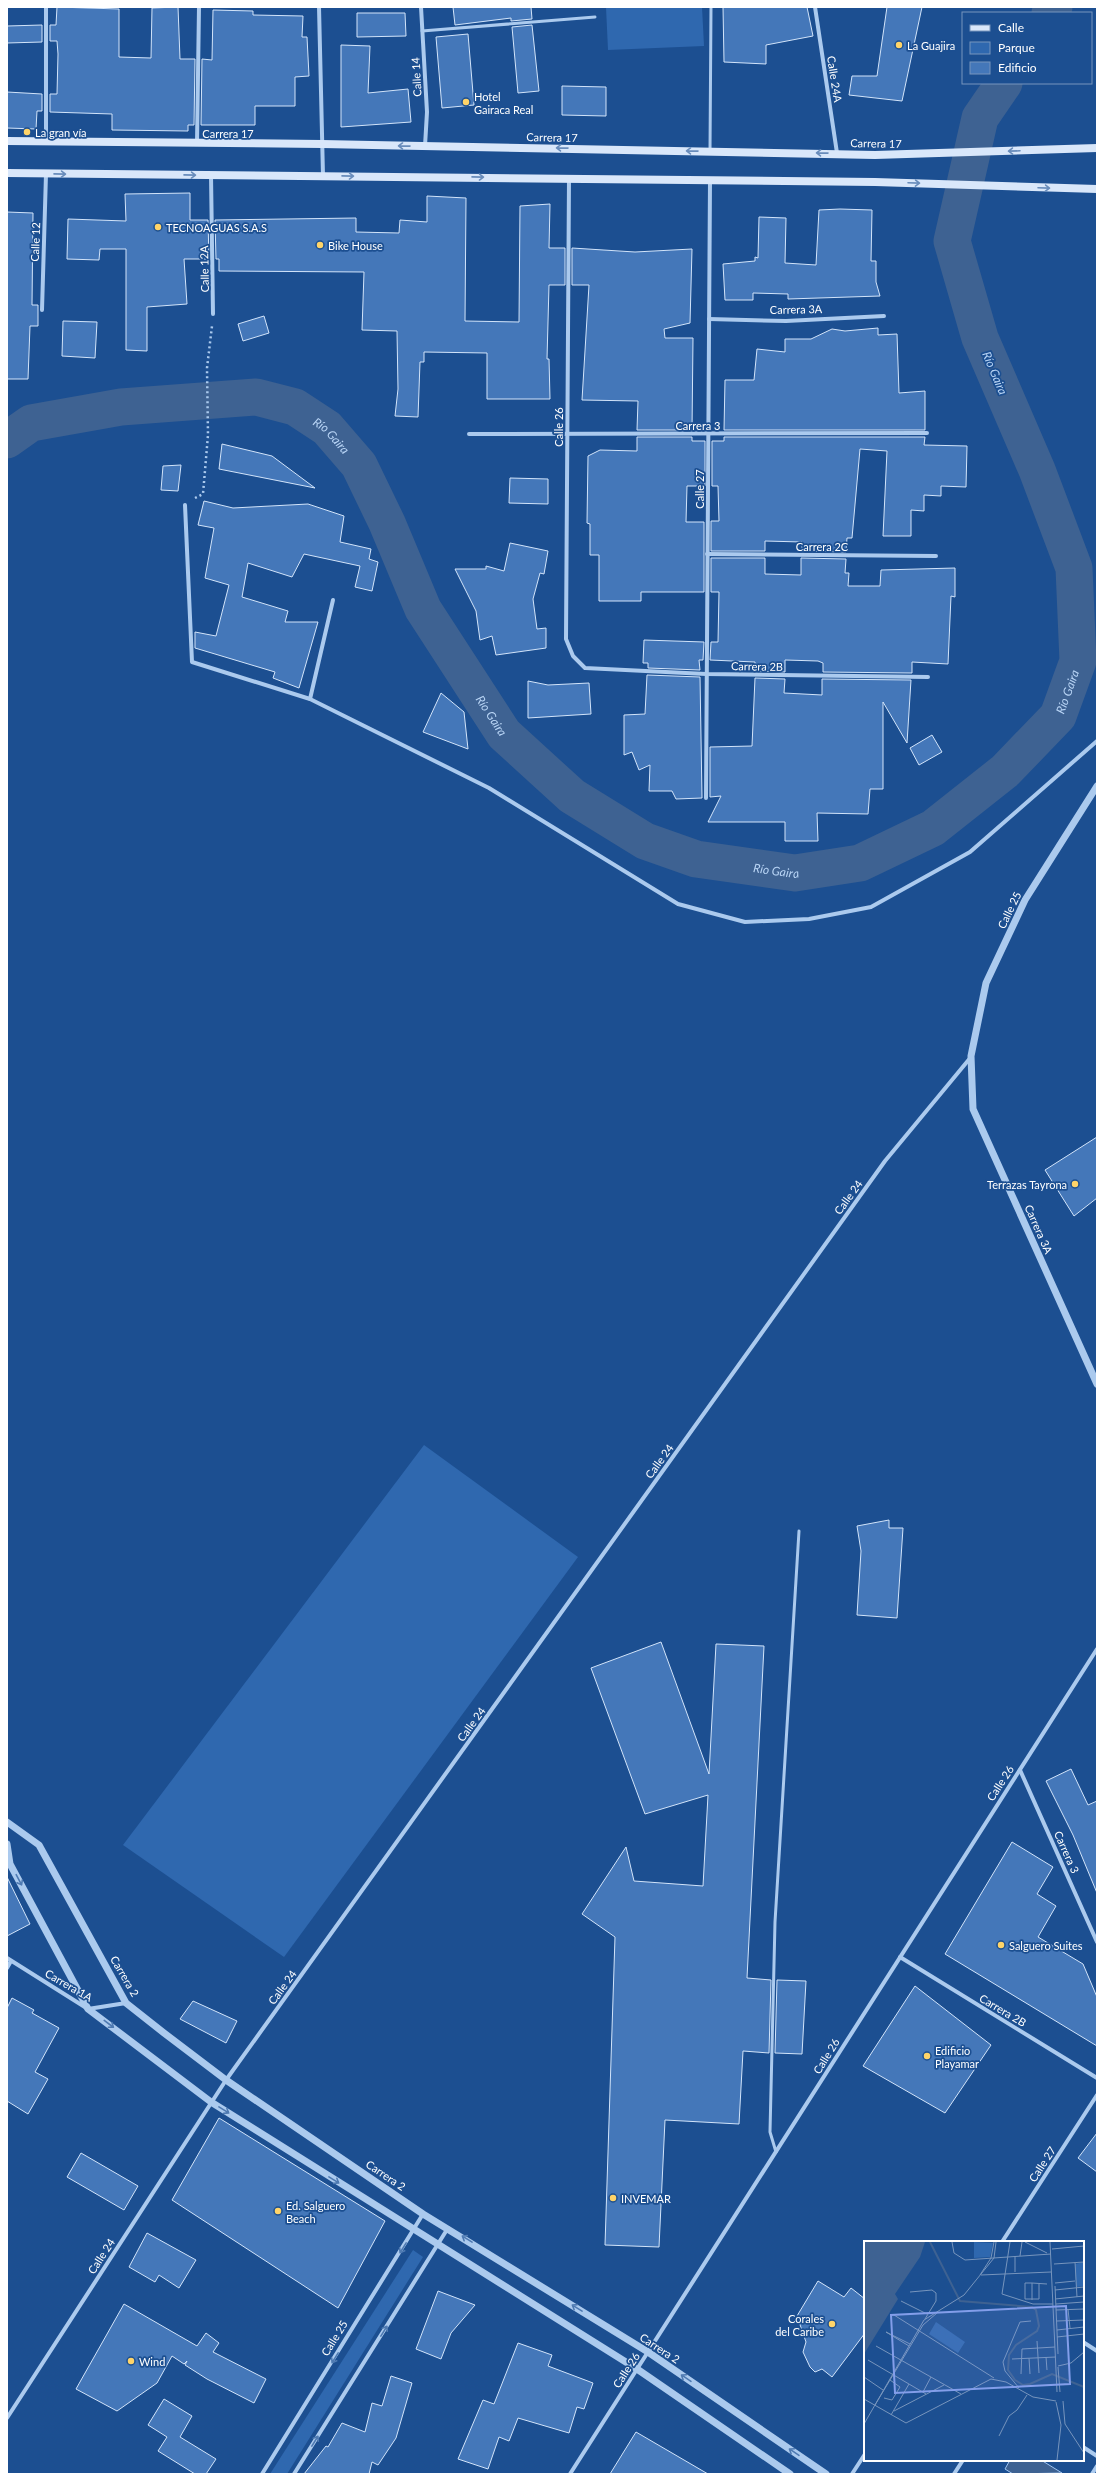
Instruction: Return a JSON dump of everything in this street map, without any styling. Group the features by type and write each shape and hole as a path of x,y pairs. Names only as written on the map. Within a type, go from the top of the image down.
{"main road":[{"name":"Carrera 17","path":"7,141 322,144 837,153 875,155 1097,148"},
{"path":"7,173 875,182 1097,189"}],"street":[{"path":"46,7 46,141"},
{"path":"197,144 199,7"},
{"path":"319,7 323,176"},
{"name":"Calle 14","path":"421,7 427,112 425,146"},
{"name":"Calle 24A","path":"815,7 837,153"},
{"name":"Calle 12","path":"42,310 46,174"},
{"name":"Calle 12A","path":"211,175 213,314"},
{"name":"Calle 26","path":"568,178 566,639 572,656 585,668"},
{"name":"Calle 27","path":"706,798 710,180"},
{"name":"Carrera 3A","path":"709,319 786,321 884,316"},
{"name":"Carrera 3","path":"469,434 927,433"},
{"path":"184,505 192,662 310,699 489,788 678,904 745,922 809,919 871,907 970,852 1097,741"},
{"name":"Carrera 2C","path":"707,554 936,556"},
{"path":"310,699 333,600"},
{"name":"Carrera 2B","path":"585,668 706,674 928,677"},
{"name":"Calle 25","path":"971,1056 986,983 1025,900 1097,786"},
{"name":"Carrera 3A","path":"971,1056 973,1109 1097,1384"},
{"name":"Calle 24","path":"7,2418 226,2080 885,1161 971,1056"},
{"name":"Calle 26","path":"570,2474 1097,1649"},
{"name":"Carrera 3","path":"1020,1770 1097,1942"},
{"name":"Carrera 2","path":"7,1822 39,1844 126,2003 226,2080 423,2214 648,2352 826,2474"},
{"path":"7,1844 10,1864 88,2009 211,2102 637,2369 790,2474"},
{"name":"Carrera 2B","path":"900,1957 1097,2078"},
{"name":"Carrera 1A","path":"7,1958 88,2009 126,2003"},
{"path":"7,1968 11,1961"},
{"name":"Calle 27","path":"1003,2241 1097,2095"},
{"name":"Calle 25","path":"262,2474 423,2214"},
{"path":"294,2474 448,2228"},
{"path":"1084,2343 1097,2351"},
{"path":"1084,2448 1097,2456"},
{"path":"852,2474 864,2456"},
{"path":"954,2474 962,2461"},
{"path":"1092,2474 1097,2466"}],"lane":[{"path":"710,151 711,7"},
{"path":"422,31 595,17"},
{"path":"776,2152 770,2132 775,1922 799,1531"}],"path":[{"path":"184,505 203,494 208,436 207,368 213,314"}],"green space":[{"path":"606,7 702,7 704,46 608,50"},
{"path":"424,1445 578,1557 284,1957 123,1845"},
{"path":"413,2250 423,2257 287,2474 270,2474"}],"shaded area":[{"path":"1009,2461 1043,2461 1062,2473 1013,2474 1005,2469"}],"building":[{"path":"57,7 119,9 119,57 151,58 152,8 178,7 180,59 195,59 194,125 188,125 188,131 112,130 112,114 50,112 50,94 57,94 58,54 57,41 50,41 50,25 56,25"},
{"path":"453,7 531,7 532,19 511,21 511,18 455,25"},
{"path":"723,7 807,7 813,36 766,45 766,64 724,62"},
{"path":"887,7 922,7 902,101 849,95 852,76 877,76"},
{"path":"213,10 253,11 253,15 303,16 302,37 307,37 309,76 295,77 295,106 255,106 255,125 201,125 202,59 212,60"},
{"path":"357,13 405,13 406,36 357,37"},
{"path":"42,25 42,42 7,43 7,26"},
{"path":"532,25 539,91 518,93 512,27"},
{"path":"468,34 474,105 442,108 436,37"},
{"path":"341,45 370,46 368,93 408,89 411,122 341,127"},
{"path":"562,86 606,87 606,116 562,115"},
{"path":"7,92 42,94 42,111 37,111 36,129 7,128"},
{"path":"190,193 190,220 208,220 209,259 184,259 187,304 147,307 147,351 126,350 126,249 100,249 99,260 67,259 68,219 126,221 125,194"},
{"path":"427,196 466,198 465,321 519,322 520,206 550,204 549,248 565,248 565,285 549,285 547,359 549,359 550,399 487,399 487,353 424,352 424,362 420,362 418,417 395,416 398,389 397,331 362,330 364,272 219,271 219,259 216,259 215,220 356,218 356,232 399,233 400,220 427,222"},
{"path":"819,210 872,210 871,261 876,261 876,282 880,296 788,299 788,294 753,293 753,300 725,300 723,264 755,261 755,257 758,258 759,217 786,218 785,263 816,265"},
{"path":"7,212 33,213 32,305 38,305 38,326 30,326 28,379 7,379"},
{"path":"572,248 635,252 692,249 690,323 664,329 665,338 693,338 692,430 637,430 638,401 582,400 589,285 572,285"},
{"path":"264,316 269,333 243,341 238,324"},
{"path":"63,321 97,322 95,358 62,356"},
{"path":"878,328 878,335 897,334 899,393 925,391 925,430 724,430 725,380 754,380 757,349 785,352 785,339 811,339 832,329 845,331"},
{"path":"637,437 692,437 692,441 705,441 705,486 687,486 686,522 704,522 704,592 641,592 641,601 599,601 599,555 590,555 590,524 587,523 588,456 600,450 637,451"},
{"path":"724,437 925,437 924,445 967,446 966,487 941,486 941,496 924,495 924,511 911,510 911,536 883,536 887,451 860,449 852,538 847,538 846,552 802,551 802,542 765,541 765,551 711,551 711,521 719,521 718,486 712,486 712,441 724,441"},
{"path":"222,444 272,456 315,488 219,469"},
{"path":"181,465 178,491 161,490 163,466"},
{"path":"510,478 548,479 548,504 509,503"},
{"path":"204,501 233,508 308,504 344,516 340,542 371,549 369,559 378,562 372,591 355,587 360,566 304,554 292,577 248,563 242,597 288,611 285,622 318,622 299,688 273,678 275,672 195,648 195,632 216,636 229,585 205,578 214,528 198,525"},
{"path":"510,543 548,551 544,574 540,573 533,599 537,629 546,628 546,648 496,655 492,636 480,640 476,611 455,569 486,569 486,566 504,571"},
{"path":"711,558 765,558 765,574 801,575 801,558 846,559 845,573 849,573 848,586 880,586 881,570 955,568 955,597 951,596 948,664 912,662 912,673 823,672 823,663 818,661 785,660 785,672 755,671 755,662 710,660 711,642 718,642 719,592 711,592"},
{"path":"644,640 704,642 703,660 699,660 700,670 648,668 648,663 643,663"},
{"path":"647,675 700,677 702,798 676,799 672,791 649,791 650,765 639,770 632,752 624,755 624,715 645,714"},
{"path":"755,678 785,679 784,693 822,695 822,679 911,680 907,743 883,702 883,789 870,789 868,814 817,813 818,841 785,841 785,822 708,822 721,796 710,797 710,747 752,746"},
{"path":"528,681 548,685 589,683 591,714 528,718"},
{"path":"441,693 464,712 468,749 423,732"},
{"path":"932,735 942,752 919,765 910,748"},
{"name":"Terrazas Tayrona","path":"1097,1137 1097,1198 1074,1216 1045,1170"},
{"path":"889,1520 889,1528 903,1528 897,1618 857,1615 861,1551 857,1526"},
{"path":"661,1642 709,1774 716,1644 764,1646 747,1978 771,1980 769,2053 743,2051 739,2124 665,2120 659,2247 605,2245 615,1937 582,1914 626,1847 634,1881 703,1886 708,1795 645,1814 591,1668"},
{"path":"1071,1769 1088,1805 1097,1801 1097,1893 1073,1835 1046,1781"},
{"name":"Salguero Suites","path":"1012,1842 1053,1867 1037,1894 1056,1906 1038,1937 1083,1964 1097,1997 1097,2046 945,1954"},
{"path":"7,1877 30,1924 7,1936"},
{"path":"777,1980 806,1981 802,2054 775,2053"},
{"name":"Edificio Playamar","path":"915,1986 991,2045 945,2113 863,2066"},
{"path":"12,1998 34,2010 32,2013 59,2028 35,2072 48,2079 28,2114 7,2101 7,2008"},
{"path":"193,2001 237,2021 226,2043 180,2019"},
{"name":"Ed. Salguero Beach","path":"219,2118 385,2221 338,2308 172,2200"},
{"path":"1097,2133 1097,2172 1078,2158"},
{"path":"81,2153 138,2186 124,2210 67,2177"},
{"path":"147,2233 196,2260 179,2288 159,2275 155,2282 129,2267"},
{"name":"Corales del Caribe","path":"818,2281 844,2297 851,2288 864,2298 864,2334 832,2377 822,2369 815,2372 810,2367 803,2352 806,2342 797,2316"},
{"path":"438,2291 475,2305 451,2333 441,2359 416,2349"},
{"name":"Wind","path":"124,2304 197,2346 206,2333 219,2343 213,2352 266,2379 254,2403 207,2379 185,2365 187,2361 184,2364 172,2356 157,2383 117,2411 76,2389"},
{"path":"518,2343 552,2355 548,2366 593,2383 584,2409 577,2407 569,2433 518,2418 509,2441 499,2437 488,2469 458,2459 483,2400 494,2404"},
{"path":"391,2376 412,2383 396,2438 378,2465 372,2462 369,2474 304,2474 326,2446 328,2447 342,2423 365,2432 372,2403 382,2406"},
{"path":"164,2399 192,2416 180,2437 216,2459 206,2474 195,2474 158,2451 167,2437 148,2425"},
{"path":"636,2432 708,2474 610,2474"}],"waterway":[{"name":"Río Gaira","path":"1051,12 1054,7"},
{"name":"Río Gaira","path":"7,440 31,423 121,407 256,397 295,407 327,428 359,465 387,523 423,609 504,734 572,796 645,841 696,859 795,873 860,863 933,828 1005,771 1058,716 1078,661 1074,568 1037,470 980,338 952,241 980,118 1003,84"}],"place":[{"name":"La Guajira","path":"899,45"},
{"name":"Hotel Gairaca Real","path":"466,102"},
{"name":"La gran vía","path":"27,132"},
{"name":"TECNOAGUAS S.A.S","path":"158,227"},
{"name":"Bike House","path":"320,245"},
{"name":"Terrazas Tayrona","path":"1075,1184"},
{"name":"Salguero Suites","path":"1001,1945"},
{"name":"Edificio Playamar","path":"927,2056"},
{"name":"INVEMAR","path":"613,2198"},
{"name":"Ed. Salguero Beach","path":"278,2211"},
{"name":"Corales del Caribe","path":"832,2324"},
{"name":"Wind","path":"131,2361"}]}
